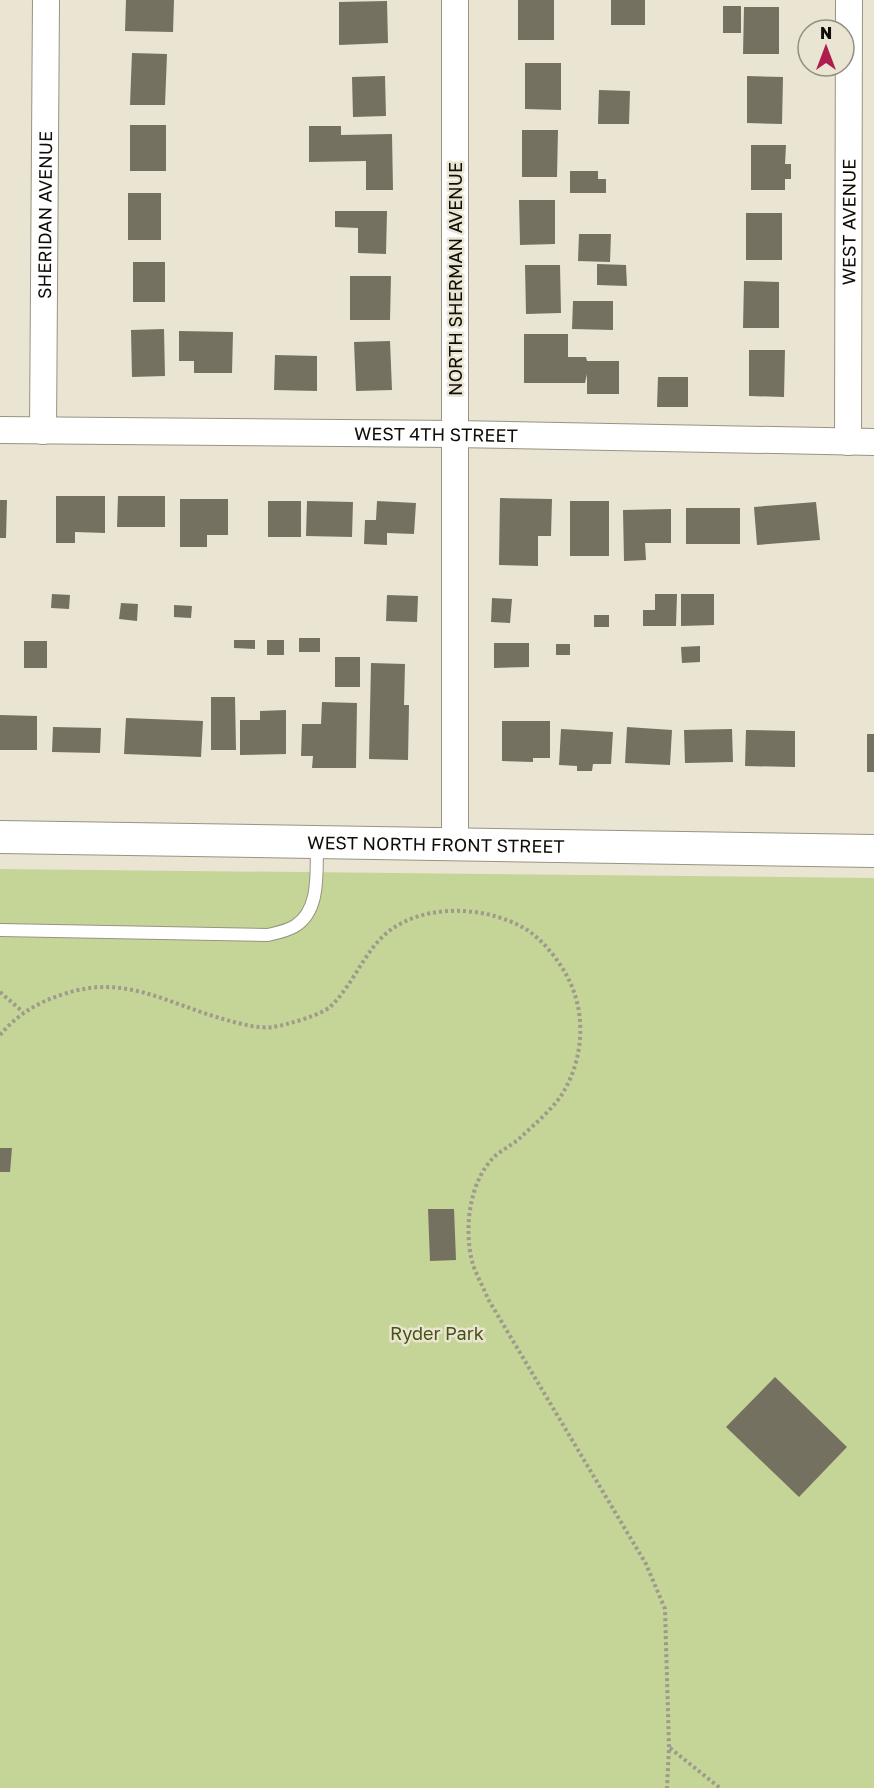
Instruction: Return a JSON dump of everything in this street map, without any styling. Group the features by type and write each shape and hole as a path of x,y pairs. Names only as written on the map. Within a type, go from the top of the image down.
{"street":[{"name":"SHERIDAN AVENUE","path":"43,431 46,0"},
{"name":"NORTH SHERMAN AVENUE","path":"455,846 456,0"},
{"name":"WEST AVENUE","path":"848,441 849,0"},
{"name":"WEST 4TH STREET","path":"0,430 874,441"},
{"name":"WEST NORTH FRONT STREET","path":"0,837 874,852"}],"lane":[{"path":"0,930 268,935 294,927 308,915 315,892 316,843"}],"path":[{"path":"0,1035 23,1012 82,988 109,985 152,993 201,1013 242,1024 272,1027 330,1008 373,947 399,924 432,913 477,911 525,928 554,956 571,983 581,1018 579,1054 564,1093 520,1138 492,1159 475,1189 468,1220 472,1261 488,1299 650,1573 664,1609 669,1747 667,1788"},
{"path":"0,992 23,1012"},
{"path":"669,1747 720,1788"}],"green space":[{"name":"Ryder Park","path":"0,869 874,878 874,1788 0,1788"}],"building":[{"path":"126,0 174,0 173,32 125,31"},
{"path":"518,0 554,0 554,40 518,40"},
{"path":"611,0 645,0 645,25 611,25"},
{"path":"387,1 388,43 339,45 339,2"},
{"path":"723,6 741,6 741,33 723,33"},
{"path":"744,7 779,7 779,54 743,54"},
{"path":"132,53 167,54 165,105 130,105"},
{"path":"525,63 561,63 561,110 525,109"},
{"path":"385,76 386,116 353,117 352,77"},
{"path":"747,76 783,77 782,124 747,123"},
{"path":"599,90 630,91 629,124 598,124"},
{"path":"130,125 166,125 166,171 130,171"},
{"path":"309,126 341,126 341,135 392,134 393,190 366,190 366,161 309,162"},
{"path":"522,130 558,130 557,177 522,177"},
{"path":"751,145 786,145 785,164 791,164 791,179 785,179 785,190 751,190"},
{"path":"570,171 598,171 598,179 606,179 606,193 570,193"},
{"path":"128,193 161,193 161,240 128,240"},
{"path":"519,200 555,200 555,244 520,245"},
{"path":"335,211 387,211 386,254 358,253 358,228 335,227"},
{"path":"746,213 782,213 782,260 746,260"},
{"path":"579,234 611,234 610,262 578,261"},
{"path":"133,262 165,262 165,302 133,302"},
{"path":"597,264 626,265 627,286 597,285"},
{"path":"525,265 560,265 561,313 526,314"},
{"path":"350,276 391,276 390,320 350,320"},
{"path":"744,281 779,282 779,328 743,328"},
{"path":"573,301 613,301 613,330 572,329"},
{"path":"164,329 165,376 132,377 131,330"},
{"path":"179,331 233,332 232,373 194,373 194,361 179,361"},
{"path":"524,334 568,334 568,357 586,357 587,361 619,361 619,394 587,394 587,374 585,383 524,383"},
{"path":"390,341 392,390 356,391 354,342"},
{"path":"749,350 785,350 784,397 749,396"},
{"path":"275,355 317,356 317,391 274,390"},
{"path":"658,377 688,377 688,407 657,407"},
{"path":"56,496 105,496 105,533 75,532 75,543 56,543"},
{"path":"118,496 165,496 165,527 117,527"},
{"path":"500,498 552,499 551,536 538,536 538,566 499,565"},
{"path":"180,499 228,499 228,535 207,535 207,547 180,547"},
{"path":"0,500 7,500 6,538 0,538"},
{"path":"268,501 301,501 301,537 268,537"},
{"path":"307,501 353,502 352,537 306,536"},
{"path":"377,501 416,503 414,534 387,533 387,545 364,544 365,520 376,520"},
{"path":"570,501 609,501 609,556 570,556"},
{"path":"816,502 820,540 757,545 754,507"},
{"path":"686,508 740,508 740,544 686,544"},
{"path":"671,509 671,543 645,543 646,560 624,561 623,510"},
{"path":"52,594 70,595 69,609 51,608"},
{"path":"655,594 677,594 676,626 643,626 643,610 655,610"},
{"path":"681,594 714,594 714,625 681,626"},
{"path":"387,595 418,596 417,622 386,621"},
{"path":"492,598 512,599 510,623 491,622"},
{"path":"121,603 138,604 137,621 119,619"},
{"path":"174,605 192,606 191,618 174,617"},
{"path":"594,615 609,615 609,627 594,627"},
{"path":"299,638 320,638 320,652 299,652"},
{"path":"234,640 255,640 255,649 234,648"},
{"path":"267,640 284,640 284,655 267,655"},
{"path":"24,641 47,641 47,668 24,668"},
{"path":"494,643 529,643 529,667 494,668"},
{"path":"556,644 570,644 570,655 556,655"},
{"path":"700,646 700,662 682,663 681,647"},
{"path":"335,657 360,657 360,687 335,687"},
{"path":"371,663 405,664 404,705 409,705 408,760 369,759"},
{"path":"211,697 235,697 236,750 211,750"},
{"path":"322,702 357,703 356,768 312,768 313,756 301,756 302,724 321,724"},
{"path":"286,710 286,754 240,755 240,720 260,720 260,711"},
{"path":"0,715 37,716 37,750 0,750"},
{"path":"126,718 203,721 201,757 124,754"},
{"path":"502,721 550,721 550,758 533,758 533,762 502,761"},
{"path":"53,727 101,728 100,753 52,752"},
{"path":"627,727 672,730 670,765 625,763"},
{"path":"561,729 613,732 611,764 593,764 592,771 577,771 577,766 559,765"},
{"path":"732,729 733,762 685,763 684,730"},
{"path":"746,730 795,731 795,767 745,766"},
{"path":"867,734 874,734 874,772 867,772"},
{"path":"0,1148 12,1148 10,1172 0,1172"},
{"path":"428,1209 454,1209 456,1260 430,1261"},
{"path":"775,1377 847,1447 799,1497 726,1427"}]}
